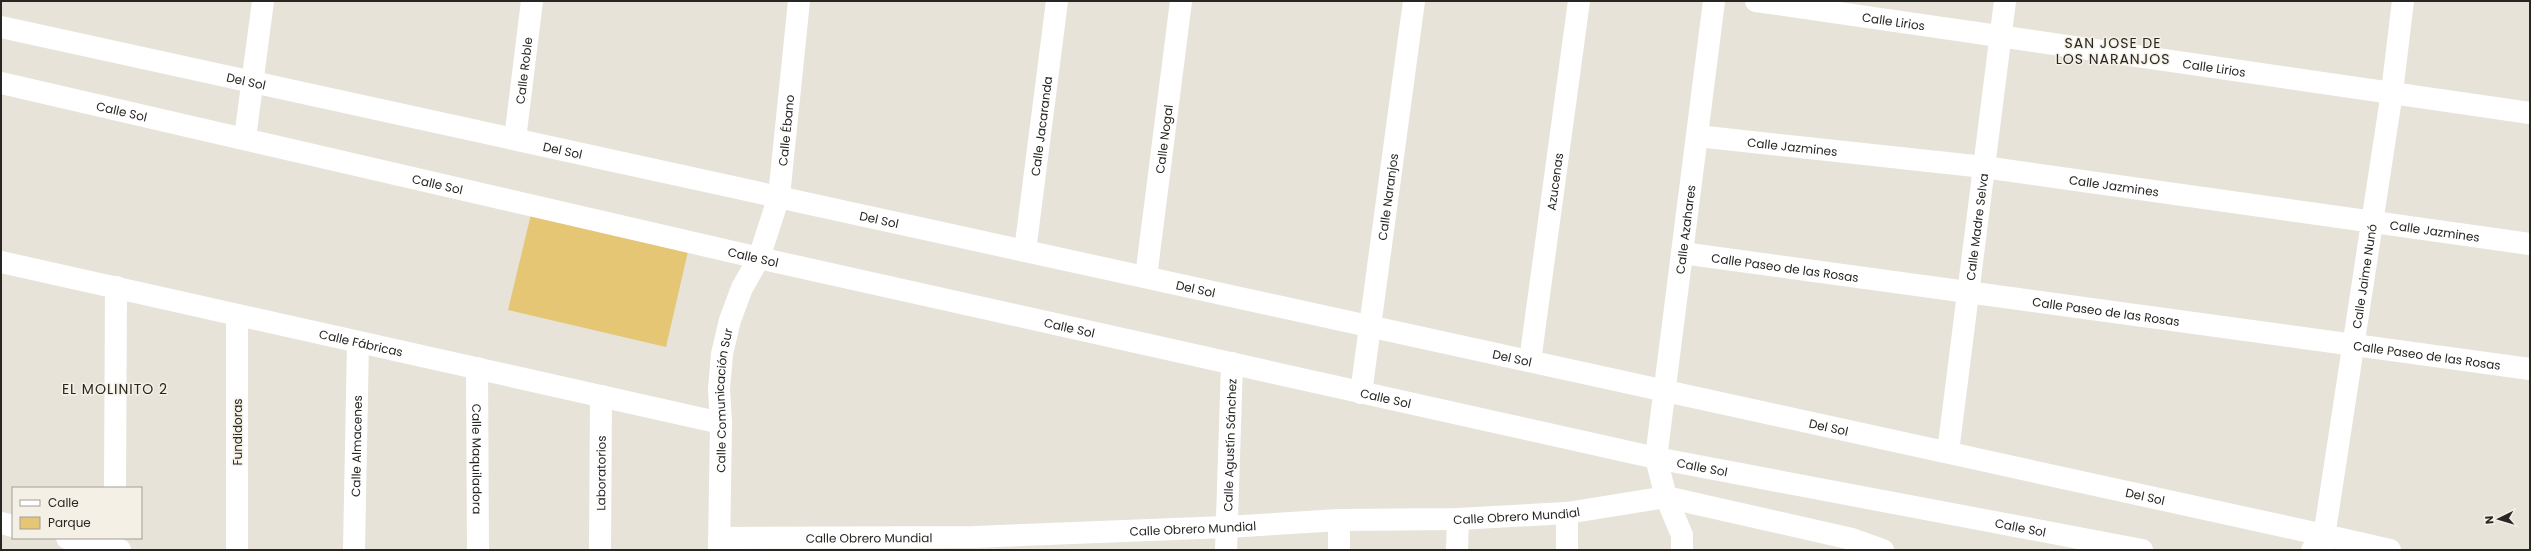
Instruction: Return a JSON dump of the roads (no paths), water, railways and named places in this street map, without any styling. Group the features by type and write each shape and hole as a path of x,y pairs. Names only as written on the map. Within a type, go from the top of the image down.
{"street":[{"path":"245,138 263,1"},
{"name":"Calle Roble","path":"515,139 532,1"},
{"name":"Calle Ébano","path":"759,258 779,196 799,1"},
{"name":"Calle Jacaranda","path":"1025,251 1057,1"},
{"name":"Calle Nogal","path":"1146,277 1181,1"},
{"name":"Calle Naranjos","path":"1360,392 1414,1"},
{"name":"Azucenas","path":"1530,361 1579,1"},
{"name":"Calle Azahares","path":"1656,458 1714,1"},
{"name":"Calle Lirios","path":"1756,1 2530,113"},
{"name":"Calle Madre Selva","path":"1948,452 2005,1"},
{"name":"Calle Jaime Nunó","path":"2319,545 2353,345 2392,92 2403,1"},
{"name":"Del Sol","path":"1,27 1948,452 2319,545 2390,550"},
{"name":"Calle Sol","path":"1,83 245,138 759,258 1656,458 2142,550"},
{"name":"Calle Jazmines","path":"1697,136 1984,167 2372,220 2530,244"},
{"name":"Calle Paseo de las Rosas","path":"1682,253 2530,369"},
{"name":"Calle Comunicación Sur","path":"719,544 721,423 719,389 722,354 728,327 742,288 759,258"},
{"name":"Calle Fábricas","path":"1,262 721,423"},
{"path":"115,487 116,287"},
{"name":"Fundidoras","path":"237,315 237,550"},
{"name":"Calle Almacenes","path":"354,550 358,342"},
{"name":"Calle Agustín Sánchez","path":"1226,550 1232,363"},
{"name":"Calle Maquiladora","path":"477,368 478,550"},
{"name":"Laboratorios","path":"600,550 601,396"},
{"path":"1656,458 1666,497 1682,536 1682,550"},
{"path":"1666,497 1852,539 1883,550"},
{"name":"Calle Obrero Mundial","path":"719,544 974,543 1340,520 1458,519 1567,513 1666,497"},
{"path":"1567,513 1567,550"},
{"path":"1457,550 1458,519"},
{"path":"1339,550 1340,520"},
{"path":"1,523 12,526"},
{"path":"72,539 116,547"}],"district":[{"name":"SAN JOSE DE LOS NARANJOS","path":"2113,52"},
{"name":"EL MOLINITO 2","path":"115,389"}]}
